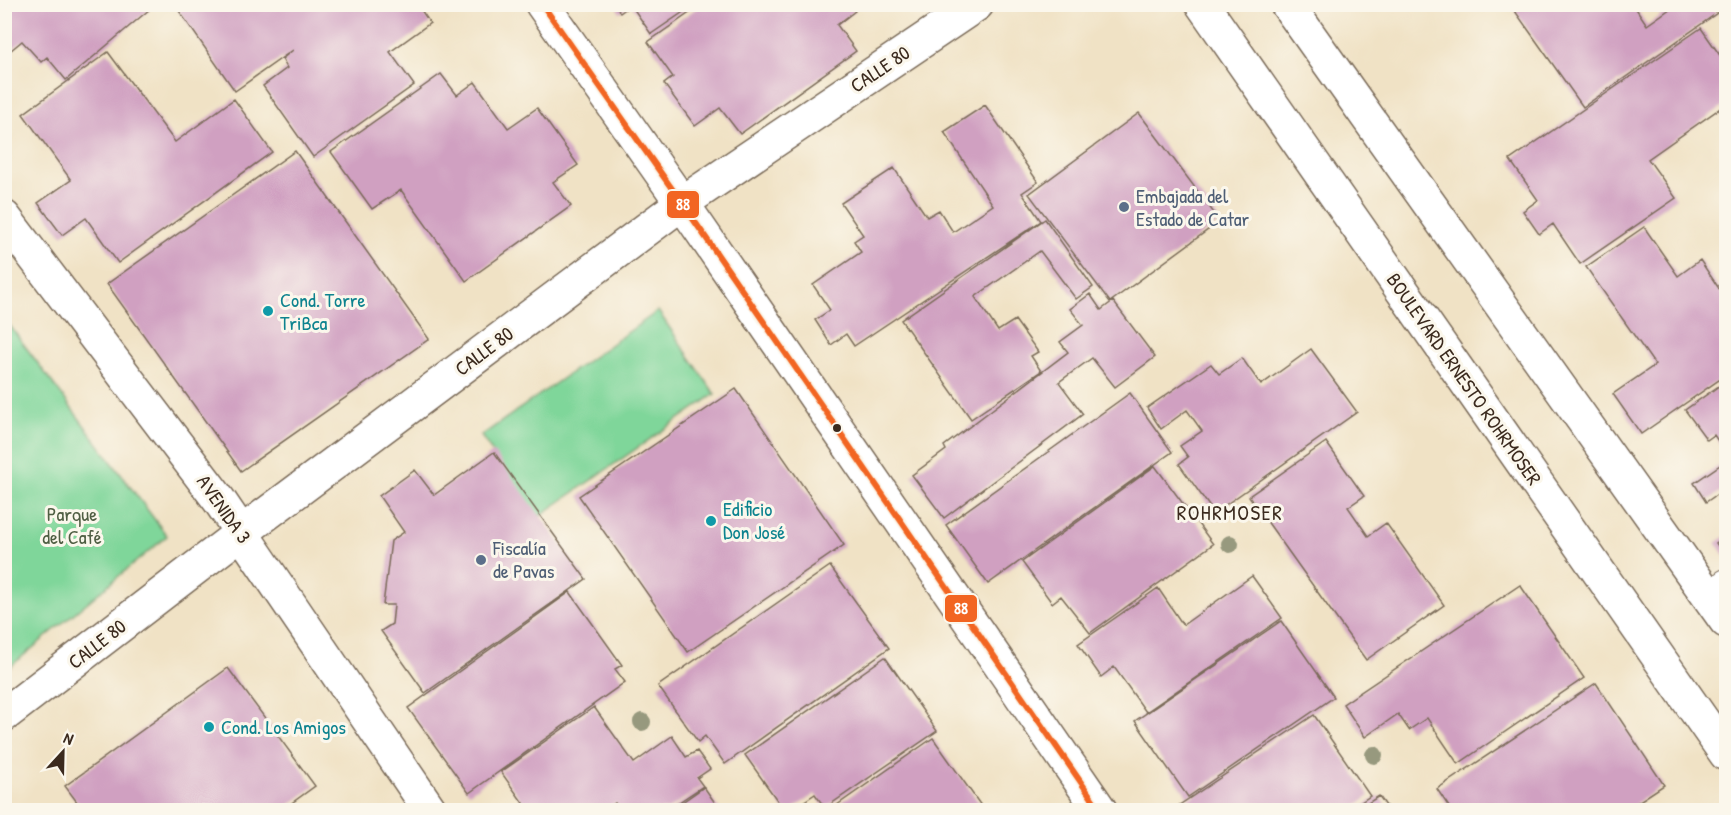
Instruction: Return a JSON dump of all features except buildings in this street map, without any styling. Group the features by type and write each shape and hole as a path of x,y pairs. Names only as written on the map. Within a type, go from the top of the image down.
{"street":[{"path":"542,4 682,203 1100,810"},
{"name":"CALLE 80","path":"4,715 241,533 682,203 977,4"},
{"name":"BOULEVARD ERNESTO ROHRMOSER","path":"1202,4 1726,754"},
{"path":"1287,4 1720,600"},
{"name":"AVENIDA 3","path":"4,218 219,500 430,810"}],"green space":[{"path":"658,311 715,394 538,517 481,436"},
{"name":"Parque del Café","path":"4,318 167,536 5,671 4,671"}],"transit line":[{"name":"88","path":"542,4 682,203 1100,810"}],"place":[{"name":"Embajada del Estado de Catar","path":"1124,207"},
{"name":"Cond. Torre TriBca","path":"268,311"},
{"name":"Edificio Don José","path":"711,521"},
{"name":"Fiscalía de Pavas","path":"481,560"},
{"name":"Cond. Los Amigos","path":"209,727"}],"district":[{"name":"ROHRMOSER","path":"1230,513"}]}
